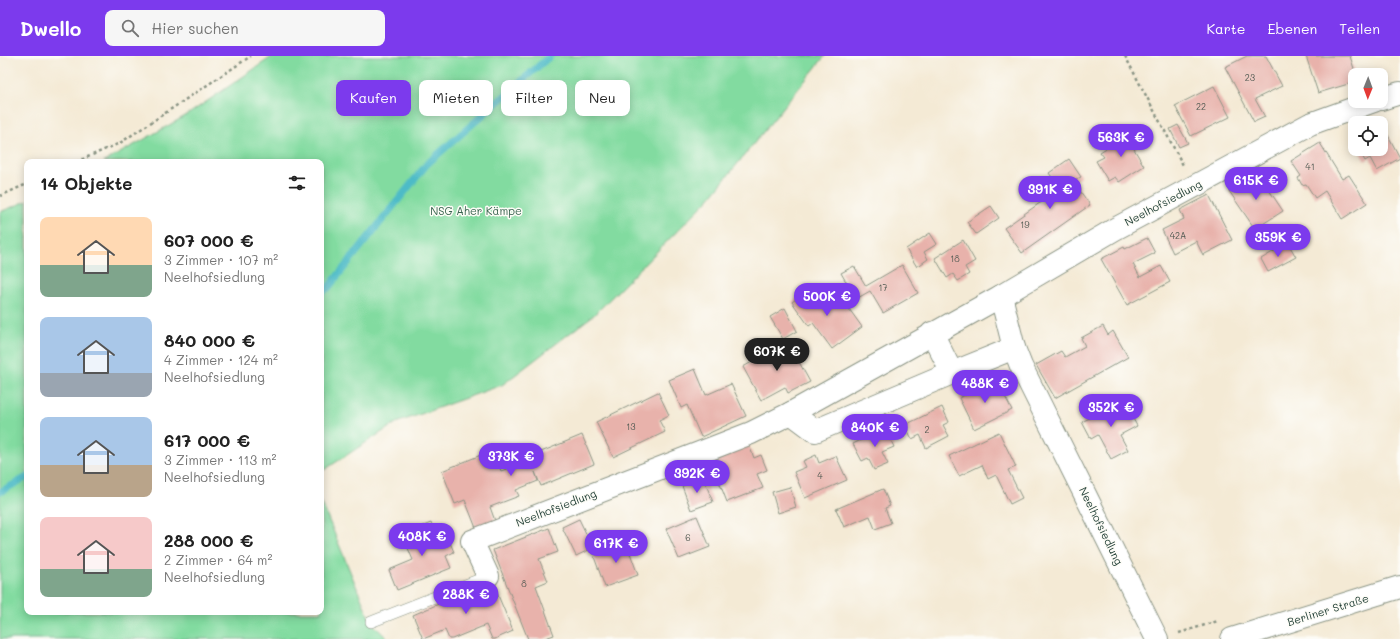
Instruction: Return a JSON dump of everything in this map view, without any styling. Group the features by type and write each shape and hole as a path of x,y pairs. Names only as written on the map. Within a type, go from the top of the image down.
{"street":[{"path":"1388,97 1400,93"},
{"name":"Neelhofsiedlung","path":"488,576 472,541 751,433 792,413 932,333 1001,296 1115,228 1310,124 1355,108"},
{"name":"Neelhofsiedlung","path":"1001,296 1014,348 1021,366 1157,639"},
{"path":"932,333 952,373"},
{"path":"792,413 815,432 1014,348"},
{"name":"Berliner Straße","path":"1232,639 1400,587"}],"lane":[{"name":"Neelhofsiedlung","path":"371,622 488,576"}],"path":[{"path":"83,159 120,142 251,56"},
{"path":"1125,56 1194,186"},
{"path":"0,196 24,185"}],"green space":[{"name":"NSG Aher Kämpe","path":"273,56 825,56 708,200 595,314 502,385 396,423 324,470 324,159 109,159 187,115"},
{"path":"24,202 24,615 324,615 324,508 371,622 388,639 0,639 0,212"}],"building":[{"path":"1247,56 1266,56 1282,86 1255,99 1265,117 1254,122 1225,67"},
{"path":"1306,56 1350,56 1354,68 1348,68 1348,84 1318,93"},
{"path":"1214,86 1230,117 1191,136 1175,106"},
{"path":"1178,125 1188,143 1179,147 1170,129"},
{"path":"1134,131 1142,144 1134,149 1144,166 1119,182 1115,177 1108,181 1096,161 1104,157 1100,152"},
{"path":"1388,135 1400,158 1377,171 1370,158 1365,161 1362,156 1388,156"},
{"path":"1320,143 1342,179 1349,175 1367,203 1342,219 1325,191 1315,198 1306,184 1302,185 1298,178 1301,176 1291,161"},
{"path":"1069,159 1081,177 1073,181 1090,205 1022,253 1004,228 1060,189 1049,173"},
{"path":"1257,172 1283,211 1255,229 1229,191"},
{"path":"1209,195 1232,240 1203,255 1196,241 1173,253 1162,230 1184,219 1180,210"},
{"path":"991,206 999,218 976,234 967,222"},
{"path":"930,233 937,244 924,252 928,259 917,267 906,249"},
{"path":"1147,238 1155,253 1133,264 1140,277 1161,266 1170,282 1127,305 1101,259 1124,247 1125,249"},
{"path":"963,240 975,261 965,267 969,274 958,281 953,274 947,278 935,258"},
{"path":"1288,243 1296,257 1268,272 1261,259"},
{"path":"902,265 918,293 883,313 870,291 856,299 841,273 854,266 866,286"},
{"path":"814,286 830,308 842,299 862,327 832,349 813,323 809,326 792,302"},
{"path":"785,308 797,331 783,339 770,317"},
{"path":"1103,326 1108,335 1113,331 1128,357 1055,398 1036,365 1061,351 1065,357 1085,346 1081,338"},
{"path":"788,342 810,382 788,393 785,387 761,400 743,367"},
{"path":"695,369 706,395 731,384 746,416 701,437 687,405 681,408 669,380"},
{"path":"996,379 1012,410 974,429 959,398"},
{"path":"658,392 669,415 659,420 665,432 613,457 596,422"},
{"path":"1123,400 1137,426 1120,435 1128,450 1111,459 1098,435 1091,439 1082,422"},
{"path":"942,407 949,422 943,425 949,436 926,448 920,435 912,439 905,425"},
{"path":"885,428 894,447 882,452 888,464 874,470 868,458 862,461 853,444"},
{"path":"999,432 1016,467 1008,470 1022,498 1010,504 996,475 988,479 982,465 959,476 949,456"},
{"path":"582,435 594,464 541,486 535,472 538,481 516,490 519,496 490,507 495,521 476,528 465,500 455,504 442,471 493,450 501,471 530,460 529,457"},
{"path":"749,445 754,458 761,455 767,470 757,474 763,488 727,502 711,461"},
{"path":"816,455 819,463 836,456 847,480 805,498 794,472 806,467 803,461"},
{"path":"703,477 713,502 691,510 682,486"},
{"path":"790,487 796,507 778,513 772,492"},
{"path":"883,489 890,506 885,508 891,523 875,529 870,516 844,527 836,509"},
{"path":"697,516 710,547 679,559 666,529"},
{"path":"579,519 593,548 576,556 562,527"},
{"path":"431,523 439,541 448,538 454,552 446,556 451,568 397,590 389,570 413,560 402,534"},
{"path":"549,528 558,552 539,559 548,581 536,586 554,635 543,639 528,639 493,550"},
{"path":"626,542 638,575 605,587 593,554"},
{"path":"492,581 513,631 492,639 486,625 452,639 449,639 445,630 423,639 413,615"}],"waterway":[{"path":"324,291 328,288 427,164 550,56"},
{"path":"0,492 24,479"}]}
